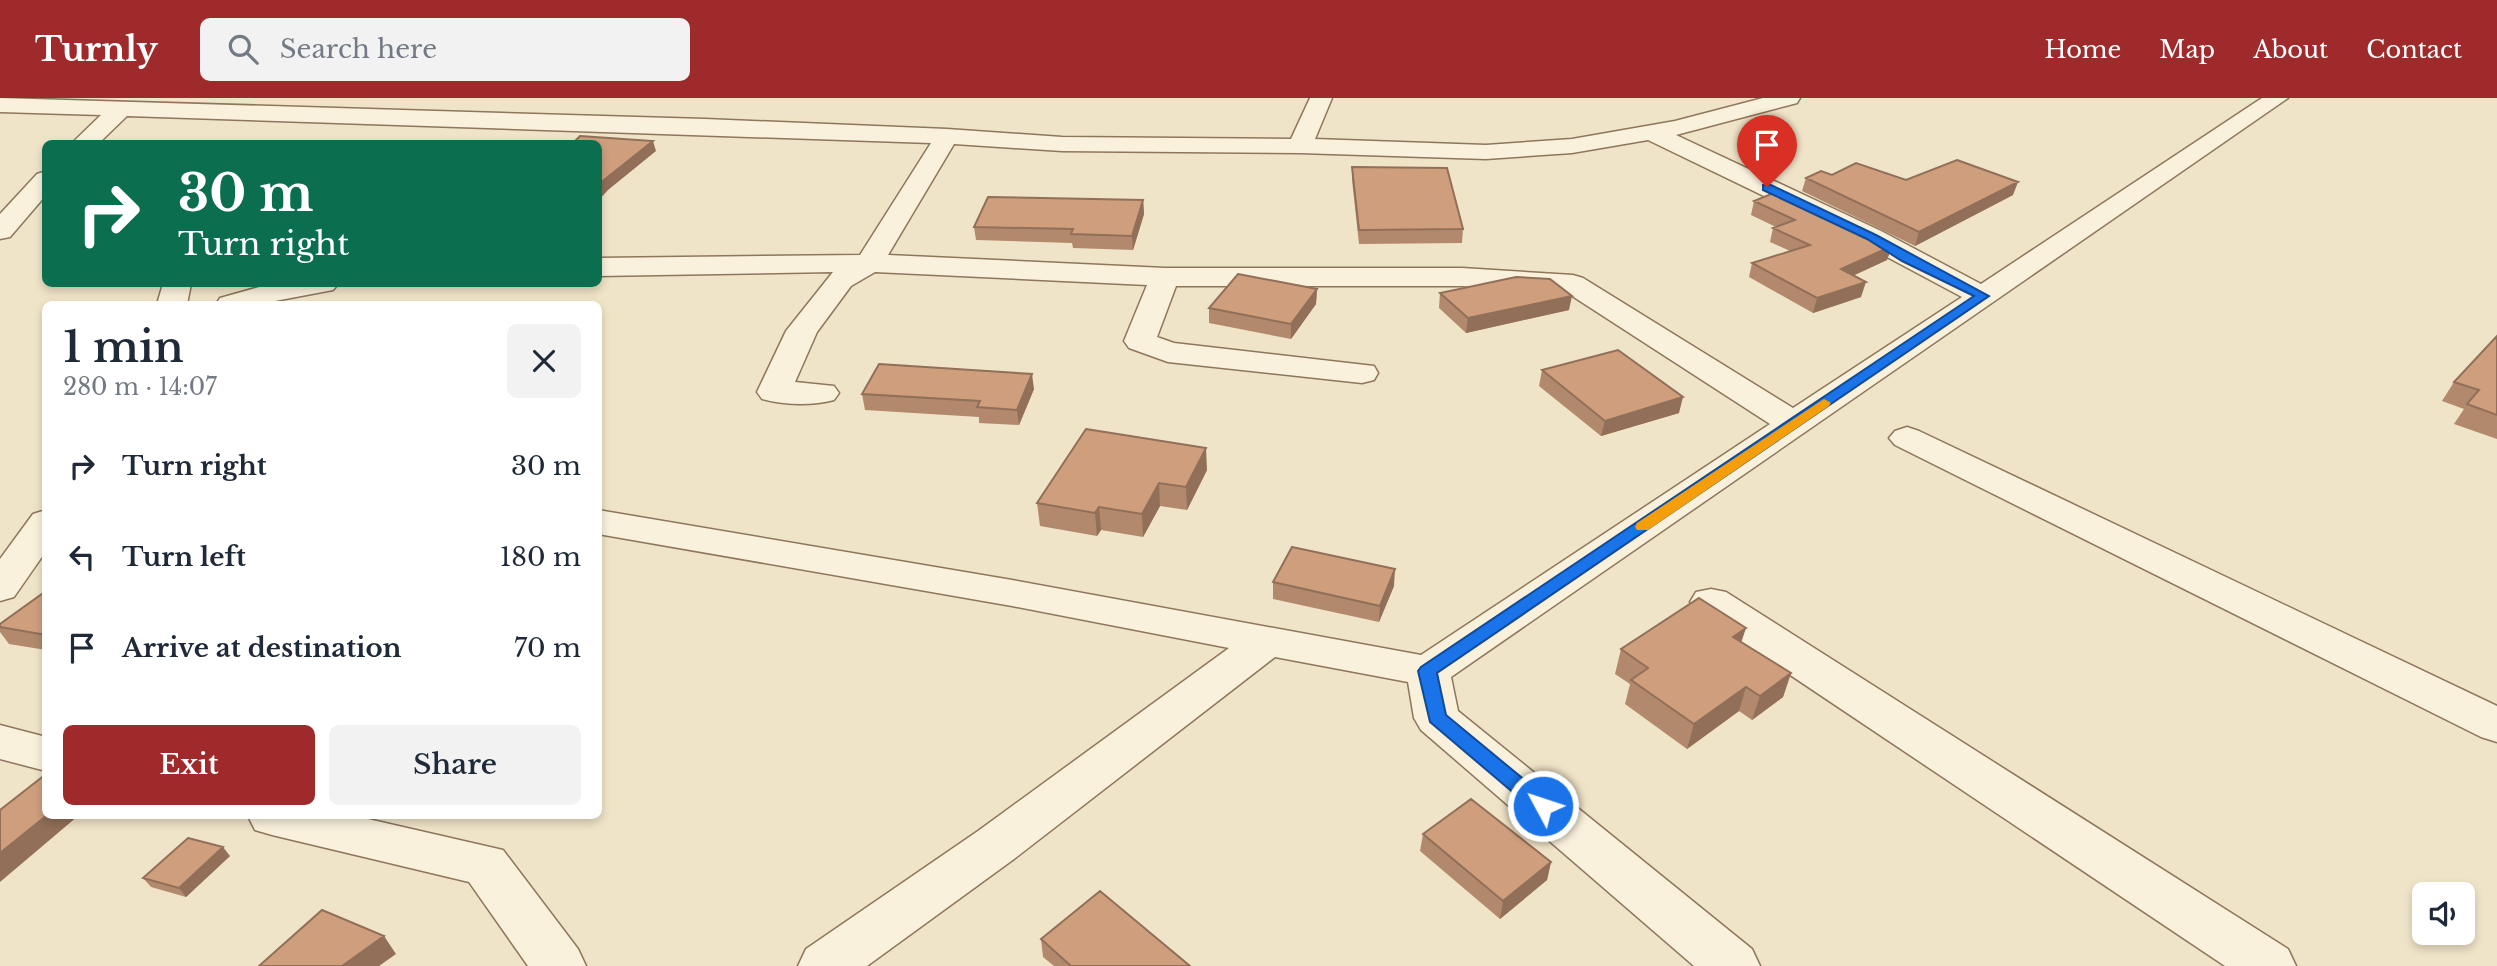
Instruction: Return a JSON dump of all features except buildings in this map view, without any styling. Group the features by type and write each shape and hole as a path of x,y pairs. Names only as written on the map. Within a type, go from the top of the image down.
{"street":[{"path":"489,122 523,98"},
{"path":"1300,146 1321,98"},
{"path":"0,105 121,109 202,104 256,123 489,122 705,126 947,136 1062,144 1300,146 1486,152 1572,146 1676,128 1788,98"},
{"path":"602,523 1427,671 2277,98"},
{"path":"87,140 121,109"},
{"path":"1650,132 1871,237 1983,296"},
{"path":"822,393 774,392 802,331 841,280 869,263 947,136"},
{"path":"0,231 42,184"},
{"path":"602,267 869,263 1165,277 1462,277 1573,284 1794,424"},
{"path":"1165,277 1140,341 1168,352 1362,373"},
{"path":"240,301 260,294 304,287"},
{"path":"1907,438 2497,725"},
{"path":"0,588 24,541"},
{"path":"1711,602 2269,966"},
{"path":"825,966 996,845 1268,641"},
{"path":"1427,671 1437,718 1733,966"},
{"path":"0,742 42,753"},
{"path":"285,819 485,865 559,966"}],"slow traffic":[{"path":"1643,527 1824,403"}],"route":[{"path":"1543,806 1437,718 1427,671 1443,663 1983,296 1871,237 1767,187"}]}
